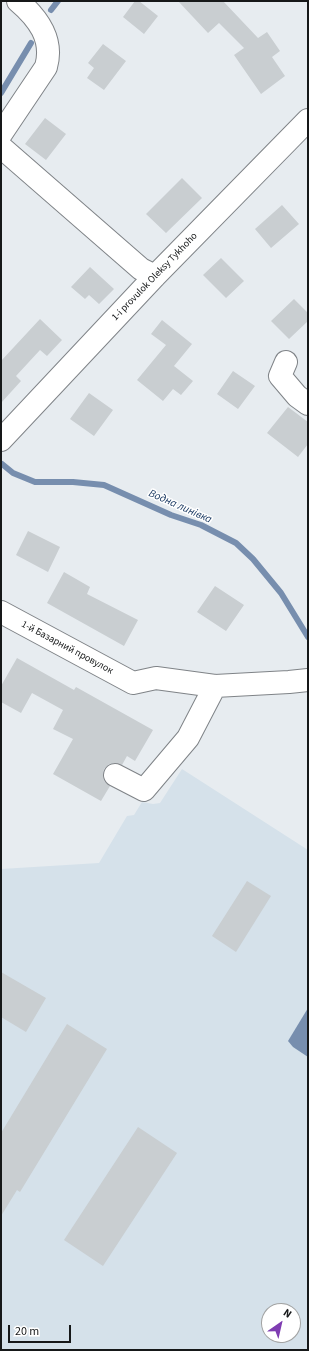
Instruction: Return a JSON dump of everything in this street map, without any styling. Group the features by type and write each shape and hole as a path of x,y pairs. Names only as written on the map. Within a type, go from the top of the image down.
{"street":[{"path":"1,134 46,67 49,57 46,36 41,25 29,10 18,1"},
{"name":"1-i provulok Oleksy Tykhoho","path":"2,439 155,276 308,120"},
{"path":"1,147 141,269 155,276"},
{"path":"286,362 280,376 297,396 308,404"},
{"name":"1-й Базарний провулок","path":"1,612 134,683 156,678 215,686"},
{"path":"115,775 144,790 188,738 215,686 308,680"}],"shaded area":[{"path":"182,769 308,850 308,1350 1,1350 1,869 99,863 127,816 134,815 142,802 153,804 160,803"}],"water":[{"path":"308,1008 308,1057 293,1047 288,1041"}],"building":[{"path":"135,1 139,1 158,16 144,34 123,17"},
{"path":"178,1 223,1 258,38 267,32 280,51 272,57 285,76 261,94 234,55 244,48 219,23 208,33"},
{"path":"103,44 126,61 104,90 87,78 94,68 88,63"},
{"path":"45,118 66,134 46,160 25,144"},
{"path":"182,178 202,198 166,233 146,214"},
{"path":"282,205 299,224 271,248 255,229"},
{"path":"221,258 244,281 226,298 203,275"},
{"path":"90,267 114,289 99,304 89,295 85,299 71,287"},
{"path":"294,299 308,313 308,321 289,339 271,321"},
{"path":"40,319 62,340 47,356 40,350 16,376 21,381 1,403 1,361"},
{"path":"162,320 192,344 174,366 193,381 181,395 173,389 163,401 137,380 166,345 151,334"},
{"path":"233,371 255,386 238,409 217,394"},
{"path":"89,393 113,410 94,436 70,419"},
{"path":"288,407 308,422 308,444 298,457 267,433"},
{"path":"28,531 60,547 48,572 16,555"},
{"path":"64,572 90,587 87,594 138,620 124,646 47,603"},
{"path":"215,586 244,605 226,631 197,612"},
{"path":"17,658 74,690 76,687 153,730 135,761 127,756 122,765 114,763 109,764 104,769 104,781 110,786 101,801 53,774 73,739 53,729 63,710 32,693 21,713 1,702 1,686"},
{"path":"247,881 271,896 236,952 212,936"},
{"path":"1,972 46,998 26,1032 1,1017"},
{"path":"67,1024 107,1049 20,1192 17,1190 1,1216 1,1133"},
{"path":"138,1127 177,1153 103,1266 64,1240"}],"waterway":[{"name":"Водна линівка","path":"51,10 58,1"},
{"name":"Водна линівка","path":"1,93 31,43"},
{"name":"Водна линівка","path":"2,464 13,473 35,482 73,482 104,485 171,515 201,525 236,543 253,559 281,593 308,637"}]}
